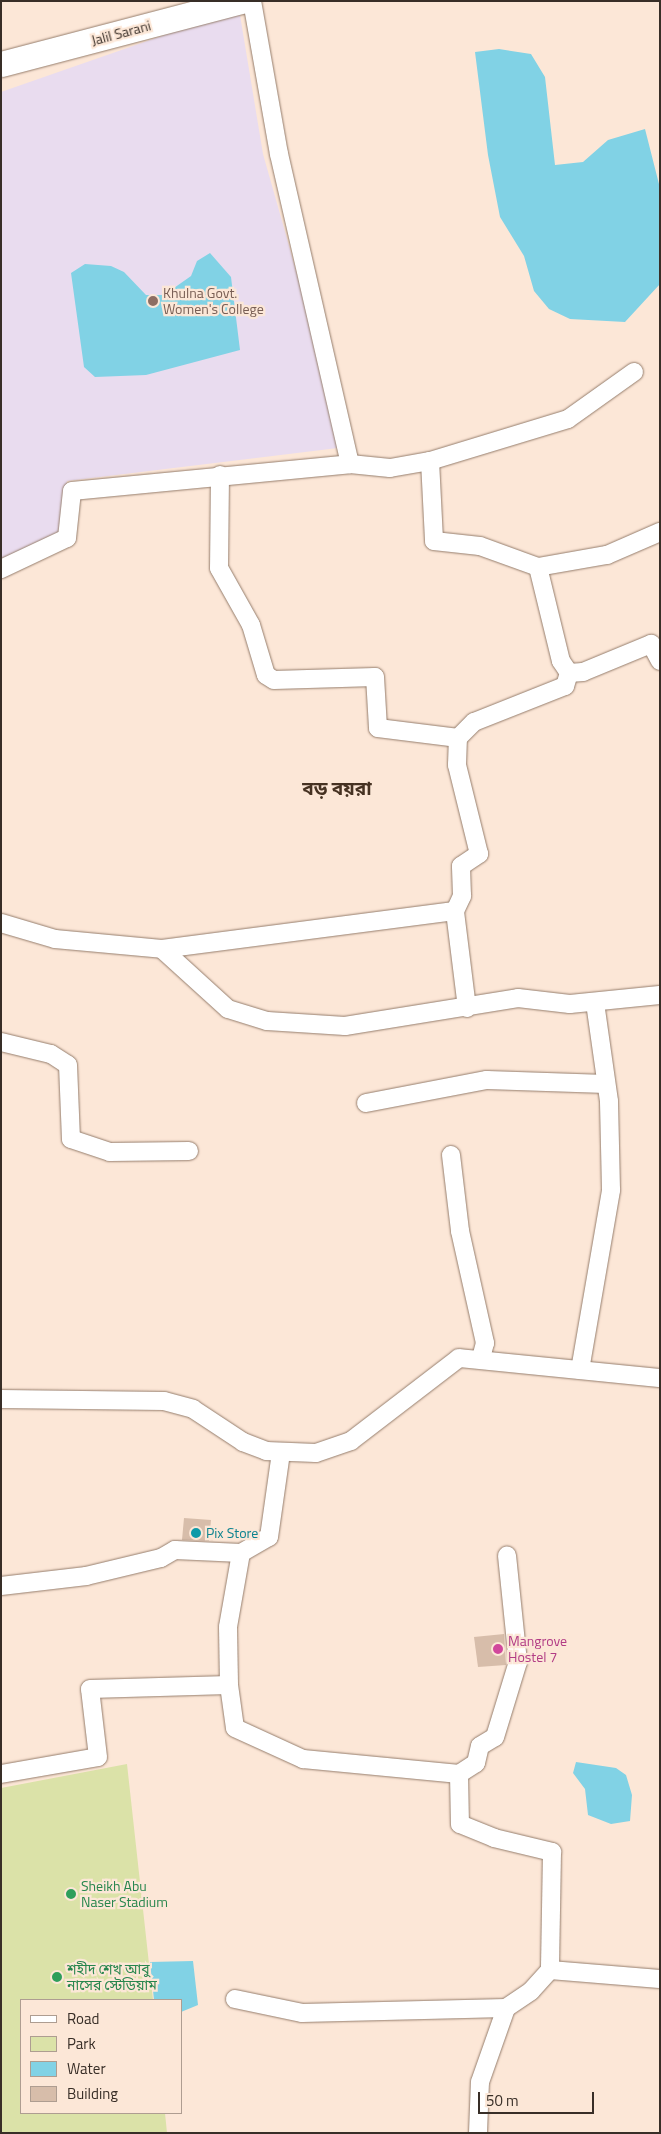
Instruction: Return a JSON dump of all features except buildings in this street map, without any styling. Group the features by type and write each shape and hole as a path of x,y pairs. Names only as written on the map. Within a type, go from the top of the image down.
{"main road":[{"name":"Jalil Sarani","path":"1,53 197,1"},
{"name":"Jalil Sarani","path":"1,64 241,1"}],"street":[{"path":"252,1 279,154 350,464"},
{"path":"1,569 66,538 72,491 220,475 350,464 390,468 430,461 568,419 634,372"},
{"path":"430,461 434,540 480,546 538,567 607,556 660,532"},
{"path":"220,475 219,568 251,625 266,675 274,680 375,676 378,728 458,738"},
{"path":"538,567 561,661 569,673"},
{"path":"569,673 584,672 655,642 660,661"},
{"path":"467,1008 455,911 462,896 461,866 479,854 457,765 458,738 474,722 565,686 569,673"},
{"path":"1,923 55,939 162,949 455,911"},
{"path":"162,949 228,1009 266,1021 345,1026 467,1008 518,998 595,1003 660,995"},
{"path":"580,1370 611,1190 606,1084 595,1003"},
{"path":"1,1042 51,1054 68,1065 71,1139 110,1152 189,1151"},
{"path":"366,1103 444,1085 487,1080 606,1084"},
{"path":"451,1154 460,1232 485,1343 481,1358"},
{"path":"1,1399 164,1401 193,1410 243,1442 281,1453 334,1449 374,1426 446,1363 459,1358 481,1358 660,1378"},
{"path":"1,1586 86,1576 161,1558 175,1550 213,1555 241,1553 269,1537 281,1453"},
{"path":"241,1553 228,1627 229,1685 235,1728 303,1759 459,1774 476,1763 480,1746 495,1737 516,1671 507,1556"},
{"path":"1,1774 98,1757 90,1689 229,1685"},
{"path":"235,1999 302,2013 506,2008 531,1991 550,1970 552,1852 494,1838 460,1824 459,1774"},
{"path":"550,1970 660,1979"},
{"path":"478,2133 480,2082 506,2008"}],"shaded area":[{"name":"Khulna Govt. Women's College","path":"239,9 263,154 346,447 67,481 60,534 1,562 1,92"}],"green space":[{"name":"Sheikh Abu Naser Stadium","path":"127,1764 153,1999 20,1999 20,2114 165,2114 167,2133 1,2133 1,1788"}],"water":[{"path":"499,49 531,54 545,77 555,165 583,162 608,140 645,129 660,188 660,284 625,322 570,319 549,309 534,291 524,256 500,217 488,155 475,52"},
{"path":"210,253 231,277 240,350 146,375 95,377 84,367 71,273 85,264 111,266 124,272 146,295 164,295 191,276 197,261"},
{"path":"576,1762 616,1768 626,1775 632,1795 630,1821 611,1824 588,1815 585,1789 573,1773"},
{"path":"193,1961 198,2005 182,2012 182,1999 154,1999 150,1962"}],"place":[{"name":"Khulna Govt. Women's College","path":"153,301"},
{"name":"Pix Store","path":"196,1533"},
{"name":"Mangrove Hostel 7","path":"498,1649"},
{"name":"Sheikh Abu Naser Stadium","path":"71,1894"},
{"name":"শহীদ শেখ আবু নাসের স্টেডিয়াম","path":"57,1977"}],"district":[{"name":"বড় বয়রা","path":"337,788"}]}
